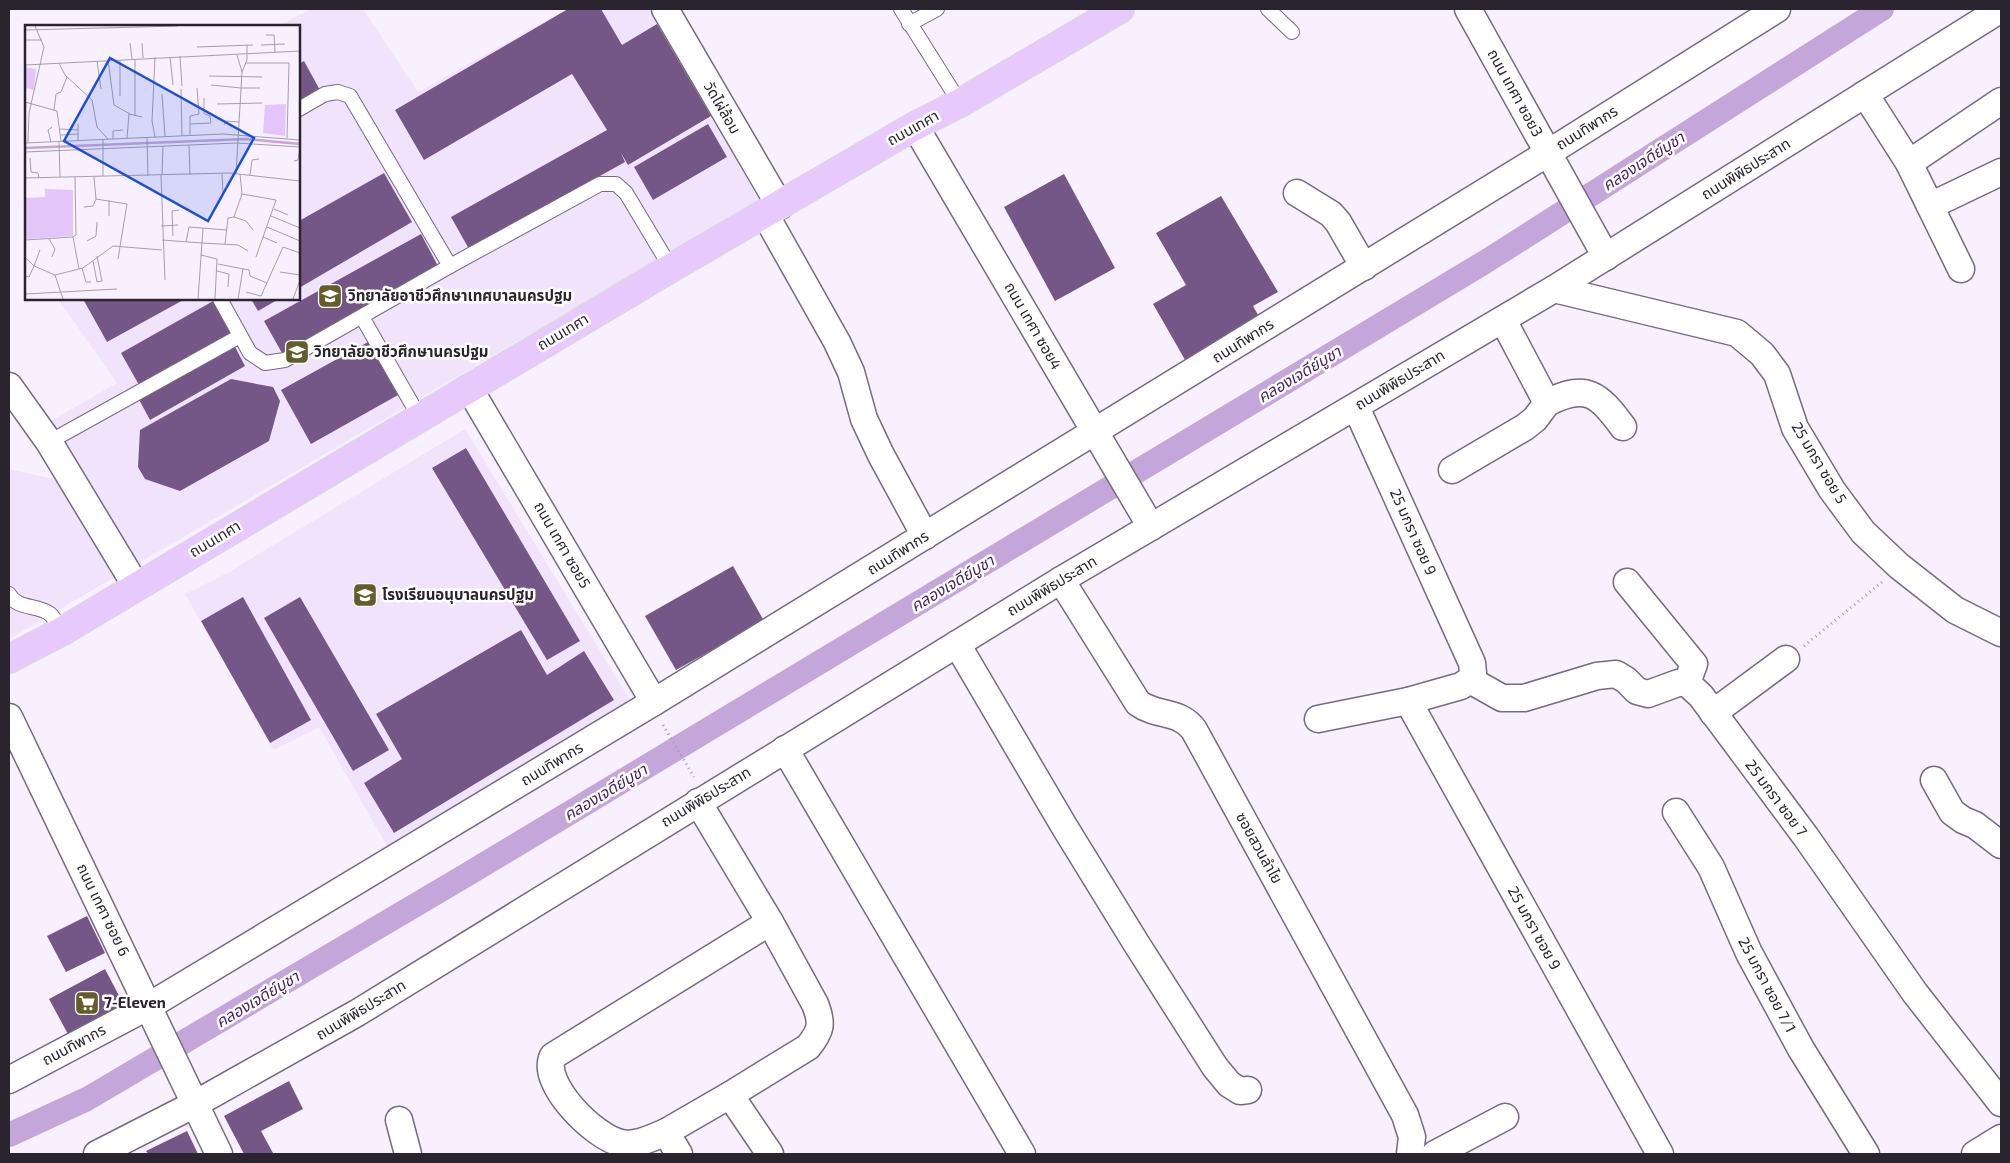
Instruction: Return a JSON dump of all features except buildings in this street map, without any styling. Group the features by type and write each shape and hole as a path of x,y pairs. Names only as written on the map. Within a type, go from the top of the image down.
{"main road":[{"name":"ถนนเทศา","path":"9,659 61,632 671,268 1120,9"}],"street":[{"name":"วัดไผ่ล้อม","path":"665,9 772,210 851,372 864,419 881,455 925,536"},
{"name":"ถนน เทศา ซอย3","path":"1468,9 1601,248"},
{"name":"ถนนทิพากร","path":"9,1080 149,1006 654,702 925,536 1100,441 1364,267 1554,163 1776,9"},
{"name":"ถนนพิพิธประสาท","path":"97,1154 195,1104 357,1013 1061,580 1146,518 1356,407 1503,320 1554,289 1601,248 1865,94 2001,9"},
{"path":"1865,94 1909,163 1962,269"},
{"path":"1909,163 2001,101"},
{"name":"ถนน เทศา ซอย4","path":"915,126 1146,518"},
{"path":"1930,206 2001,172"},
{"path":"1297,193 1331,214 1338,222 1364,267"},
{"name":"25 มกรา ซอย 5","path":"1554,289 1737,333 1762,354 1777,374 1795,428 1832,490 1863,532 1899,566 1955,610 2001,633"},
{"path":"1503,320 1547,404"},
{"path":"9,386 48,442 136,586"},
{"name":"ถนน เทศา ซอย5","path":"469,388 654,702"},
{"path":"1452,470 1525,427 1535,419 1547,404 1564,394 1586,393 1604,402 1623,428"},
{"name":"25 มกรา ซอย 9","path":"1356,407 1472,663 1473,673 1470,680"},
{"name":"ซอยสวนลำไย","path":"1061,580 1138,703 1150,710 1183,718 1194,730 1405,1115 1412,1138 1410,1154"},
{"path":"1318,720 1408,701 1461,686 1470,680 1502,698 1524,698 1597,676 1616,674 1626,680 1637,691 1648,694 1678,683 1687,683 1694,664 1627,582"},
{"path":"957,644 1064,826 1215,1067 1229,1084 1240,1091 1248,1090"},
{"path":"1714,713 1786,659"},
{"name":"25 มกรา ซอย 7","path":"1687,683 1701,696 1714,713 1806,837 1915,993 2001,1103"},
{"name":"25 มกรา ซอย 9","path":"1408,701 1660,1154"},
{"name":"ถนน เทศา ซอย 6","path":"9,717 219,1154"},
{"path":"785,749 1022,1154"},
{"path":"1934,780 1952,812 1963,820 1975,825 2001,846"},
{"path":"698,802 770,922 815,1004 820,1016 817,1037 808,1047 730,1095 666,1132 644,1141 622,1144 605,1137 577,1114 560,1092 551,1071 550,1062 553,1056 770,922"},
{"name":"25 มกรา ซอย 7/1","path":"1676,812 1711,867 1749,953 1801,1049 1866,1154"},
{"path":"730,1095 770,1154"},
{"path":"1434,1154 1505,1118"},
{"path":"399,1120 408,1154"},
{"path":"666,1132 679,1154"},
{"path":"1976,1154 2001,1138"}],"lane":[{"path":"901,9 960,103"},
{"path":"909,24 937,9"},
{"path":"1268,9 1292,32"},
{"path":"300,109 325,94 338,92 350,96 450,266"},
{"path":"221,300 250,353 265,363 285,360 450,266 600,184 616,184 626,193 671,268"},
{"path":"362,317 420,418"},
{"path":"48,442 240,336"},
{"path":"9,594 11,599 20,604 50,614 61,632"}],"path":[{"path":"1786,659 1874,590 1899,566"},
{"path":"666,732 692,774"}],"shaded area":[{"name":"วิทยาลัยอาชีวศึกษานครปฐม","path":"311,9 363,9 418,92 567,9 648,9 759,200 9,639 9,469 72,483 35,430 117,383 59,300 300,300 300,25 279,25"},
{"path":"465,429 630,700 387,846 319,727 274,750 185,594 229,572"}],"waterway":[{"name":"คลองเจดีย์บูชา","path":"9,1135 87,1099 463,877 1485,262 1882,9"}],"place":[{"name":"วิทยาลัยอาชีวศึกษาเทศบาลนครปฐม","path":"330,296"},
{"name":"วิทยาลัยอาชีวศึกษานครปฐม","path":"297,352"},
{"name":"โรงเรียนอนุบาลนครปฐม","path":"365,595"},
{"name":"7-Eleven","path":"87,1003"}]}
